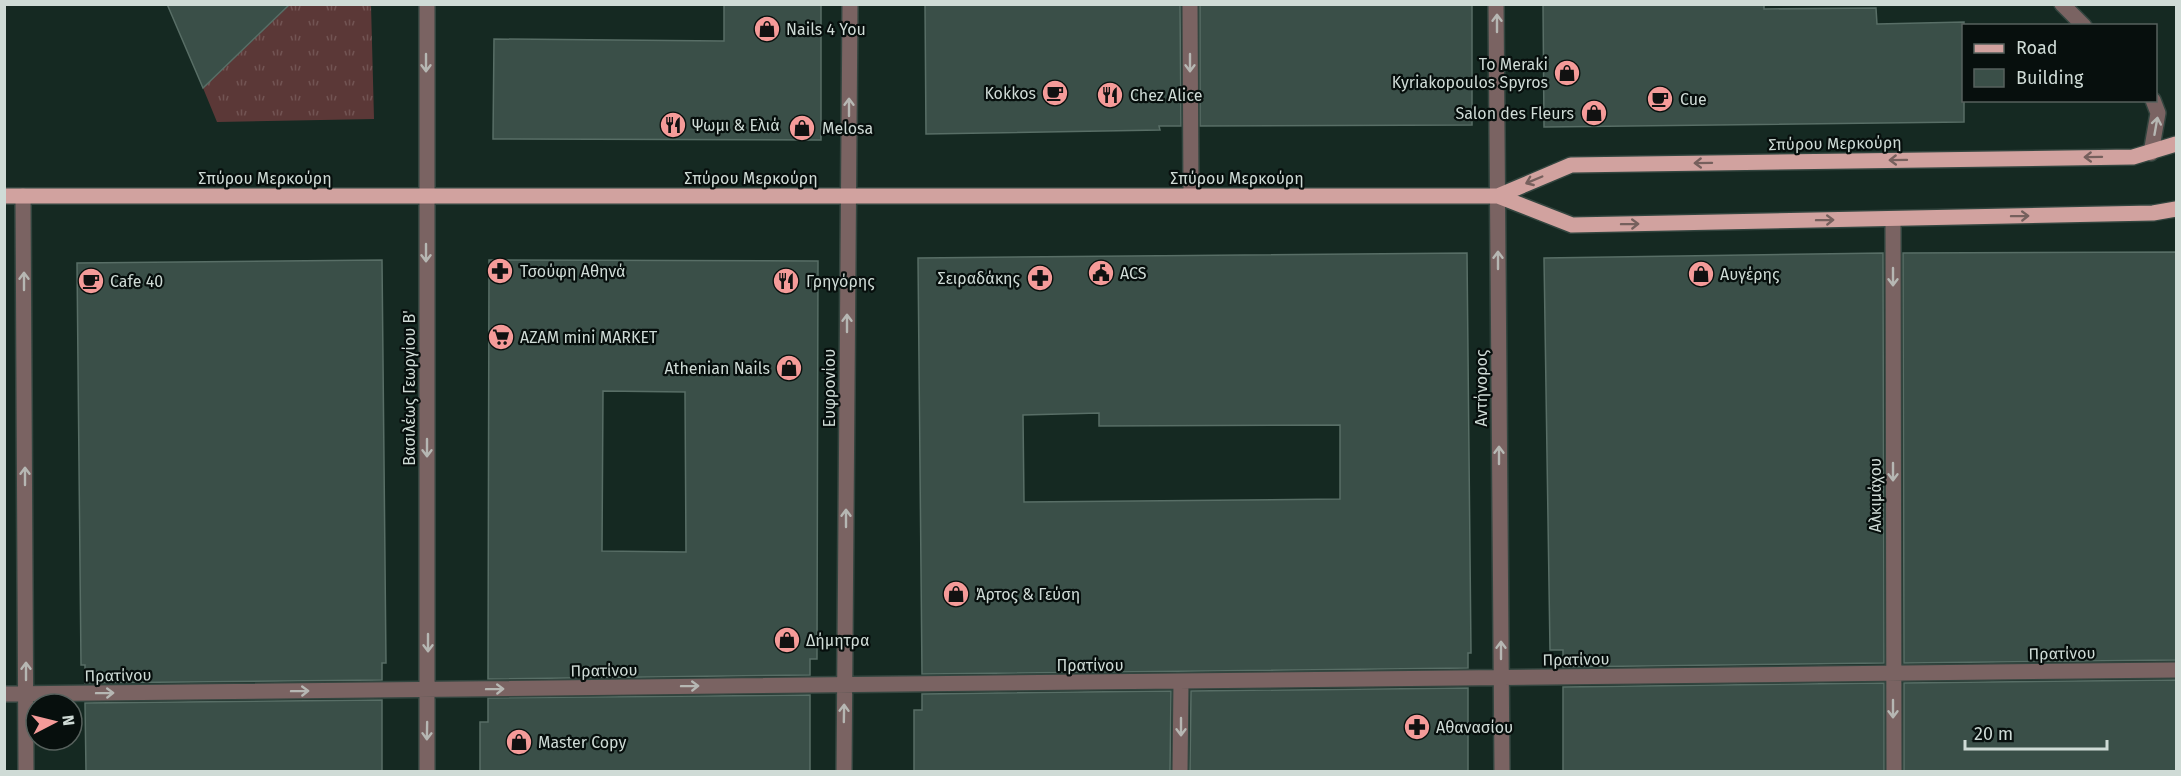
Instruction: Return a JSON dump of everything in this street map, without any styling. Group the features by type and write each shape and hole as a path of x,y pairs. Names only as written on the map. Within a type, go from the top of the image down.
{"main road":[{"name":"Σπύρου Μερκούρη","path":"1498,196 1571,165 2121,157 2151,153 2176,144"},
{"name":"Σπύρου Μερκούρη","path":"4,196 1498,196 1572,225 2153,213 2176,209"},
{"path":"2153,213 2176,215"}],"street":[{"name":"Βασιλέως Γεωργίου Β'","path":"427,4 425,195 427,771"},
{"name":"Ευφρονίου","path":"844,771 850,4"},
{"path":"1190,4 1191,195"},
{"name":"Αντήνορος","path":"1497,4 1502,771"},
{"path":"2062,4 2082,24"},
{"path":"2151,153 2158,113 2153,102"},
{"path":"23,196 26,692"},
{"name":"Αλκιμάχου","path":"1893,219 1893,771"},
{"name":"Πρατίνου","path":"84,693 2176,670"},
{"path":"1180,771 1181,682"},
{"name":"Πρατίνου","path":"4,694 24,694"},
{"path":"27,752 27,771"}],"green space":[{"path":"279,5 371,5 374,119 217,122 203,88 282,12"}],"building":[{"path":"167,4 290,4 203,88"},
{"path":"724,4 821,4 821,140 493,139 494,39 724,41"},
{"path":"925,4 1180,4 1181,126 1159,126 1160,130 926,134"},
{"path":"1200,4 1472,4 1472,125 1200,126"},
{"path":"1543,4 1764,4 1764,9 1876,8 1877,24 1964,22 1962,24 1962,102 1964,102 1964,122 1544,127"},
{"path":"2176,252 2176,660 1904,663 1903,253"},
{"path":"1467,253 1471,653 1468,653 1468,668 922,674 918,258","holes":["1099,413 1099,426 1340,425 1340,499 1024,502 1023,415"]},
{"path":"1883,253 1884,663 1563,667 1563,650 1550,650 1544,258"},
{"path":"382,260 386,663 382,663 382,680 85,683 85,665 81,665 77,263"},
{"path":"489,260 818,261 817,659 810,659 810,675 488,679","holes":["603,391 685,392 686,552 602,551"]},
{"path":"2176,680 2176,771 1904,771 1904,683"},
{"path":"1884,683 1884,771 1563,771 1563,687"},
{"path":"1468,688 1468,771 1190,771 1191,691"},
{"path":"1171,691 1170,771 914,771 914,710 922,710 922,694"},
{"path":"810,695 810,771 480,771 480,722 488,722 488,698"},
{"path":"382,700 382,771 86,771 85,703"}],"place":[{"name":"Nails 4 You","path":"767,29"},
{"name":"To Meraki Kyriakopoulos Spyros","path":"1567,73"},
{"name":"Kokkos","path":"1055,93"},
{"name":"Chez Alice","path":"1110,95"},
{"name":"Cue","path":"1660,99"},
{"name":"Salon des Fleurs","path":"1594,113"},
{"name":"Ψωμι & Ελιά","path":"673,125"},
{"name":"Melosa","path":"802,128"},
{"name":"Τσούφη Αθηνά","path":"500,271"},
{"name":"ACS","path":"1101,273"},
{"name":"Αυγέρης","path":"1701,274"},
{"name":"Σειραδάκης","path":"1040,278"},
{"name":"Cafe 40","path":"91,281"},
{"name":"Γρηγόρης","path":"786,281"},
{"name":"AZAM mini MARKET","path":"501,337"},
{"name":"Athenian Nails","path":"789,368"},
{"name":"Άρτος & Γεύση","path":"956,594"},
{"name":"Δήμητρα","path":"787,640"},
{"name":"Αθανασίου","path":"1417,727"},
{"name":"Master Copy","path":"519,742"}]}
